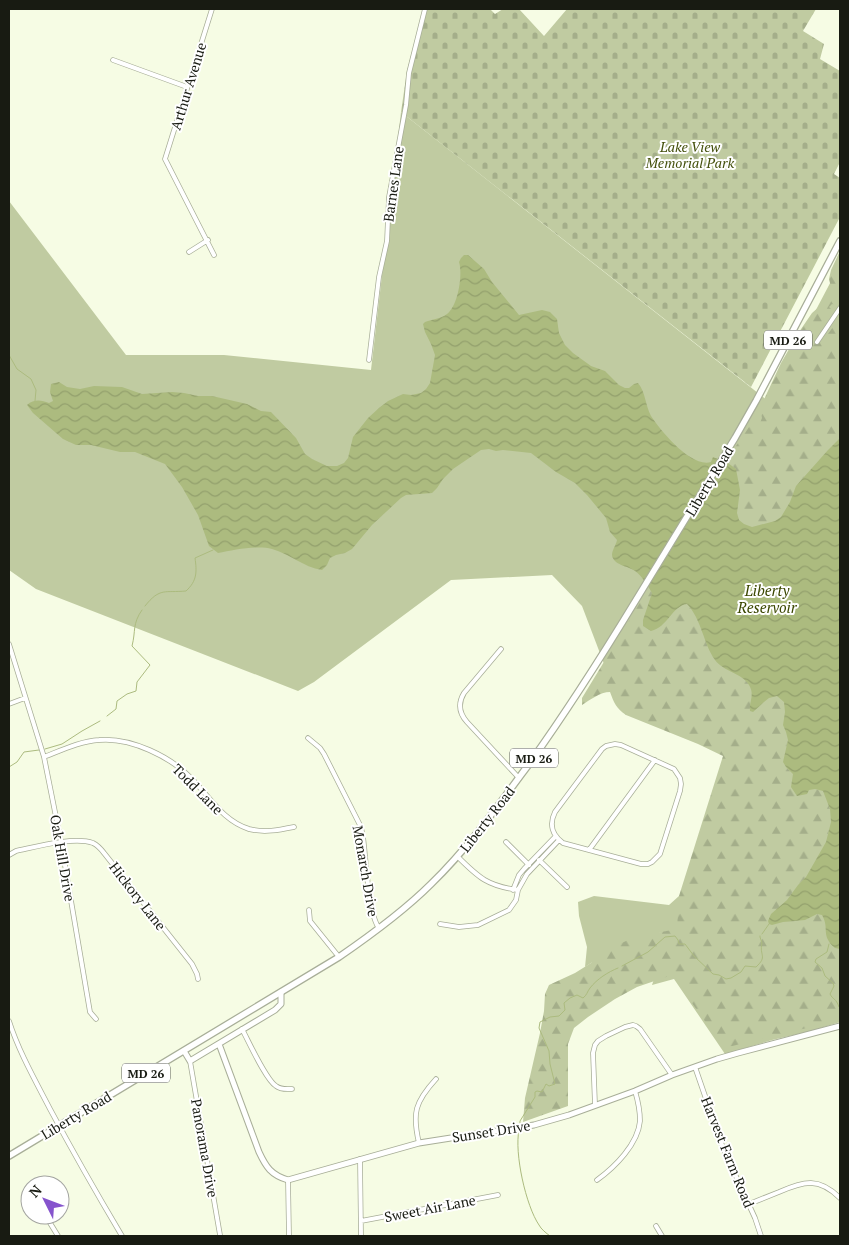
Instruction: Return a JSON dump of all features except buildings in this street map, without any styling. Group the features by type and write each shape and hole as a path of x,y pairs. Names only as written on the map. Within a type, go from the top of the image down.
{"main road":[{"name":"Liberty Road","path":"9,1156 339,957 379,928 421,893 458,857 519,778 575,698 735,438 840,241"}],"street":[{"name":"Arthur Avenue","path":"208,240 165,159 212,9"},
{"name":"Barnes Lane","path":"369,360 379,277 386,241 390,196 406,105 409,73 425,9"},
{"path":"113,60 187,87"},
{"path":"189,252 208,240 214,255"},
{"path":"817,342 840,308"},
{"name":"Oak Hill Drive","path":"9,644 44,757 61,842 90,1012 96,1019"},
{"path":"501,649 464,693 461,701 461,713 466,722 519,778"},
{"path":"9,704 25,698"},
{"name":"Monarch Drive","path":"308,738 324,754 361,827 371,906 375,924 379,928"},
{"name":"Todd Lane","path":"44,757 70,747 98,740 115,739 127,742 177,765 223,814 236,824 264,831 294,827"},
{"path":"610,745 621,745 655,760 674,769 680,778 682,784 660,854 648,864 641,864 563,843 555,836 552,830 552,818 555,812 602,749 610,745"},
{"path":"589,850 655,760"},
{"path":"516,890 555,836"},
{"path":"440,924 467,927 478,925 509,910 516,900 519,875 528,864 538,859 559,840"},
{"name":"Hickory Lane","path":"9,855 61,842 81,841 92,842 97,845 186,956 195,969 198,979"},
{"path":"506,842 528,864 530,870"},
{"path":"458,857 481,879 493,885 516,890"},
{"path":"538,859 567,887"},
{"path":"310,910 310,921 339,957"},
{"path":"184,1051 190,1061 219,1044 278,1008 282,1002 281,992"},
{"path":"9,1022 21,1054 59,1126 122,1236"},
{"path":"595,1105 593,1053 595,1045 606,1036 625,1027 633,1025 640,1029 672,1075"},
{"name":"Sunset Drive","path":"288,1180 419,1143 534,1125 569,1115 635,1091 672,1075 738,1053 840,1026"},
{"path":"242,1029 272,1083 280,1088 292,1089"},
{"path":"219,1044 264,1162 275,1175 288,1180 289,1236"},
{"name":"Panorama Drive","path":"190,1061 220,1235"},
{"name":"Harvest Farm Road","path":"695,1067 723,1148 758,1224 761,1236"},
{"path":"419,1143 415,1127 417,1108 421,1098 436,1079"},
{"path":"597,1180 618,1162 633,1142 637,1133 640,1114 635,1091"},
{"path":"360,1159 361,1236"},
{"path":"749,1204 794,1186 807,1183 830,1189 840,1198"},
{"name":"Sweet Air Lane","path":"361,1221 498,1195"},
{"path":"51,1225 58,1236"},
{"path":"656,1226 662,1236"}],"green space":[{"name":"Lake View Memorial Park","path":"423,9 490,9 495,14 503,9 519,9 544,36 567,9 816,9 803,31 824,44 820,59 840,71 840,162 834,174 840,178 840,217 751,387 401,112 407,71"},
{"path":"401,112 768,401 838,268 840,269 840,1022 725,1054 674,979 652,985 670,931 659,933 585,967 587,947 579,916 578,902 594,896 669,905 679,896 679,905 731,752 606,669 582,606 552,575 451,580 314,682 298,691 36,589 9,570 9,201 126,355 224,355 371,370"},
{"path":"840,251 840,301 836,305 832,304 829,307 833,311 832,314 816,340 821,343 840,318 840,438 796,486 790,502 781,517 775,521 752,527 739,520 737,513 736,469 725,462 749,427 760,423 762,418 760,408 781,363 812,313 828,299 831,293 829,279 831,270"},
{"path":"650,589 652,593 643,620 643,626 656,629 681,605 687,604 696,617 715,660 724,668 740,676 751,688 750,711 753,712 769,698 777,696 784,702 783,725 788,740 783,762 793,774 792,780 809,790 823,791 830,809 831,822 826,842 806,877 787,900 771,914 768,921 772,925 805,920 817,914 822,915 826,927 840,948 840,1020 724,1048 672,975 637,987 615,999 574,1028 568,1044 568,1106 523,1122 525,1098 540,1033 545,994 549,985 575,973 591,963 606,950 635,937 677,929 679,896 723,756 626,715 616,705 610,692 599,695 582,705 582,698"}],"water":[{"name":"Liberty Reservoir","path":"464,255 468,255 484,269 492,282 519,315 542,310 550,312 557,319 559,333 565,345 573,353 591,366 605,371 619,385 625,388 638,383 643,391 651,416 677,447 686,454 703,462 711,462 713,457 728,463 736,469 740,490 737,513 739,520 744,524 752,527 775,521 781,517 790,502 796,486 840,438 840,949 835,948 826,936 822,915 817,914 805,920 772,925 768,921 771,914 787,900 806,877 826,842 831,822 830,809 823,791 809,790 807,794 797,796 791,787 793,774 783,762 788,740 783,725 784,702 777,696 769,698 753,712 750,711 752,695 749,685 715,660 696,617 687,604 677,608 657,629 651,631 643,626 643,620 652,593 638,573 618,563 613,558 612,553 617,540 610,532 606,518 575,483 556,472 531,453 481,450 453,469 432,493 406,495 401,498 372,525 352,549 330,558 322,570 309,566 279,551 266,548 245,548 218,553 209,546 198,515 182,487 165,464 135,452 120,452 91,445 76,445 63,439 33,413 27,405 35,401 49,403 53,401 50,392 51,384 59,382 67,387 80,389 94,386 122,387 142,394 172,392 212,396 247,404 261,411 271,412 296,438 305,454 327,466 337,466 344,463 348,458 353,437 368,418 379,408 388,401 403,394 421,393 430,383 435,355 423,324 444,316 451,310 459,290 459,262"}],"waterway":[{"path":"9,355 17,369 31,379 36,390 35,401"},
{"path":"145,606 159,593 186,591 192,584 195,576 195,558 213,550"},
{"path":"107,716 116,709 117,701 127,694 136,691 137,682 150,665 132,646 135,624 142,610"},
{"path":"45,749 62,744 100,721"},
{"path":"9,767 17,762 24,752 39,750"},
{"path":"762,934 769,924"},
{"path":"622,966 648,952 665,937 675,936 679,944 685,944 694,956 713,974 726,979 731,978 741,972 745,966 756,967 760,963 762,960 760,936"},
{"path":"829,944 827,952 816,959 815,962 822,968 825,976 833,983 834,986 830,994 840,1007"},
{"path":"520,1124 535,1097 535,1092 542,1092 546,1084 549,1086 555,1084 549,1051 539,1028 540,1022 550,1017 559,1016 565,1010 564,1003 570,998 577,995 583,998 596,982 618,968"},
{"path":"519,1130 518,1152 526,1193 539,1225 550,1236"}]}
